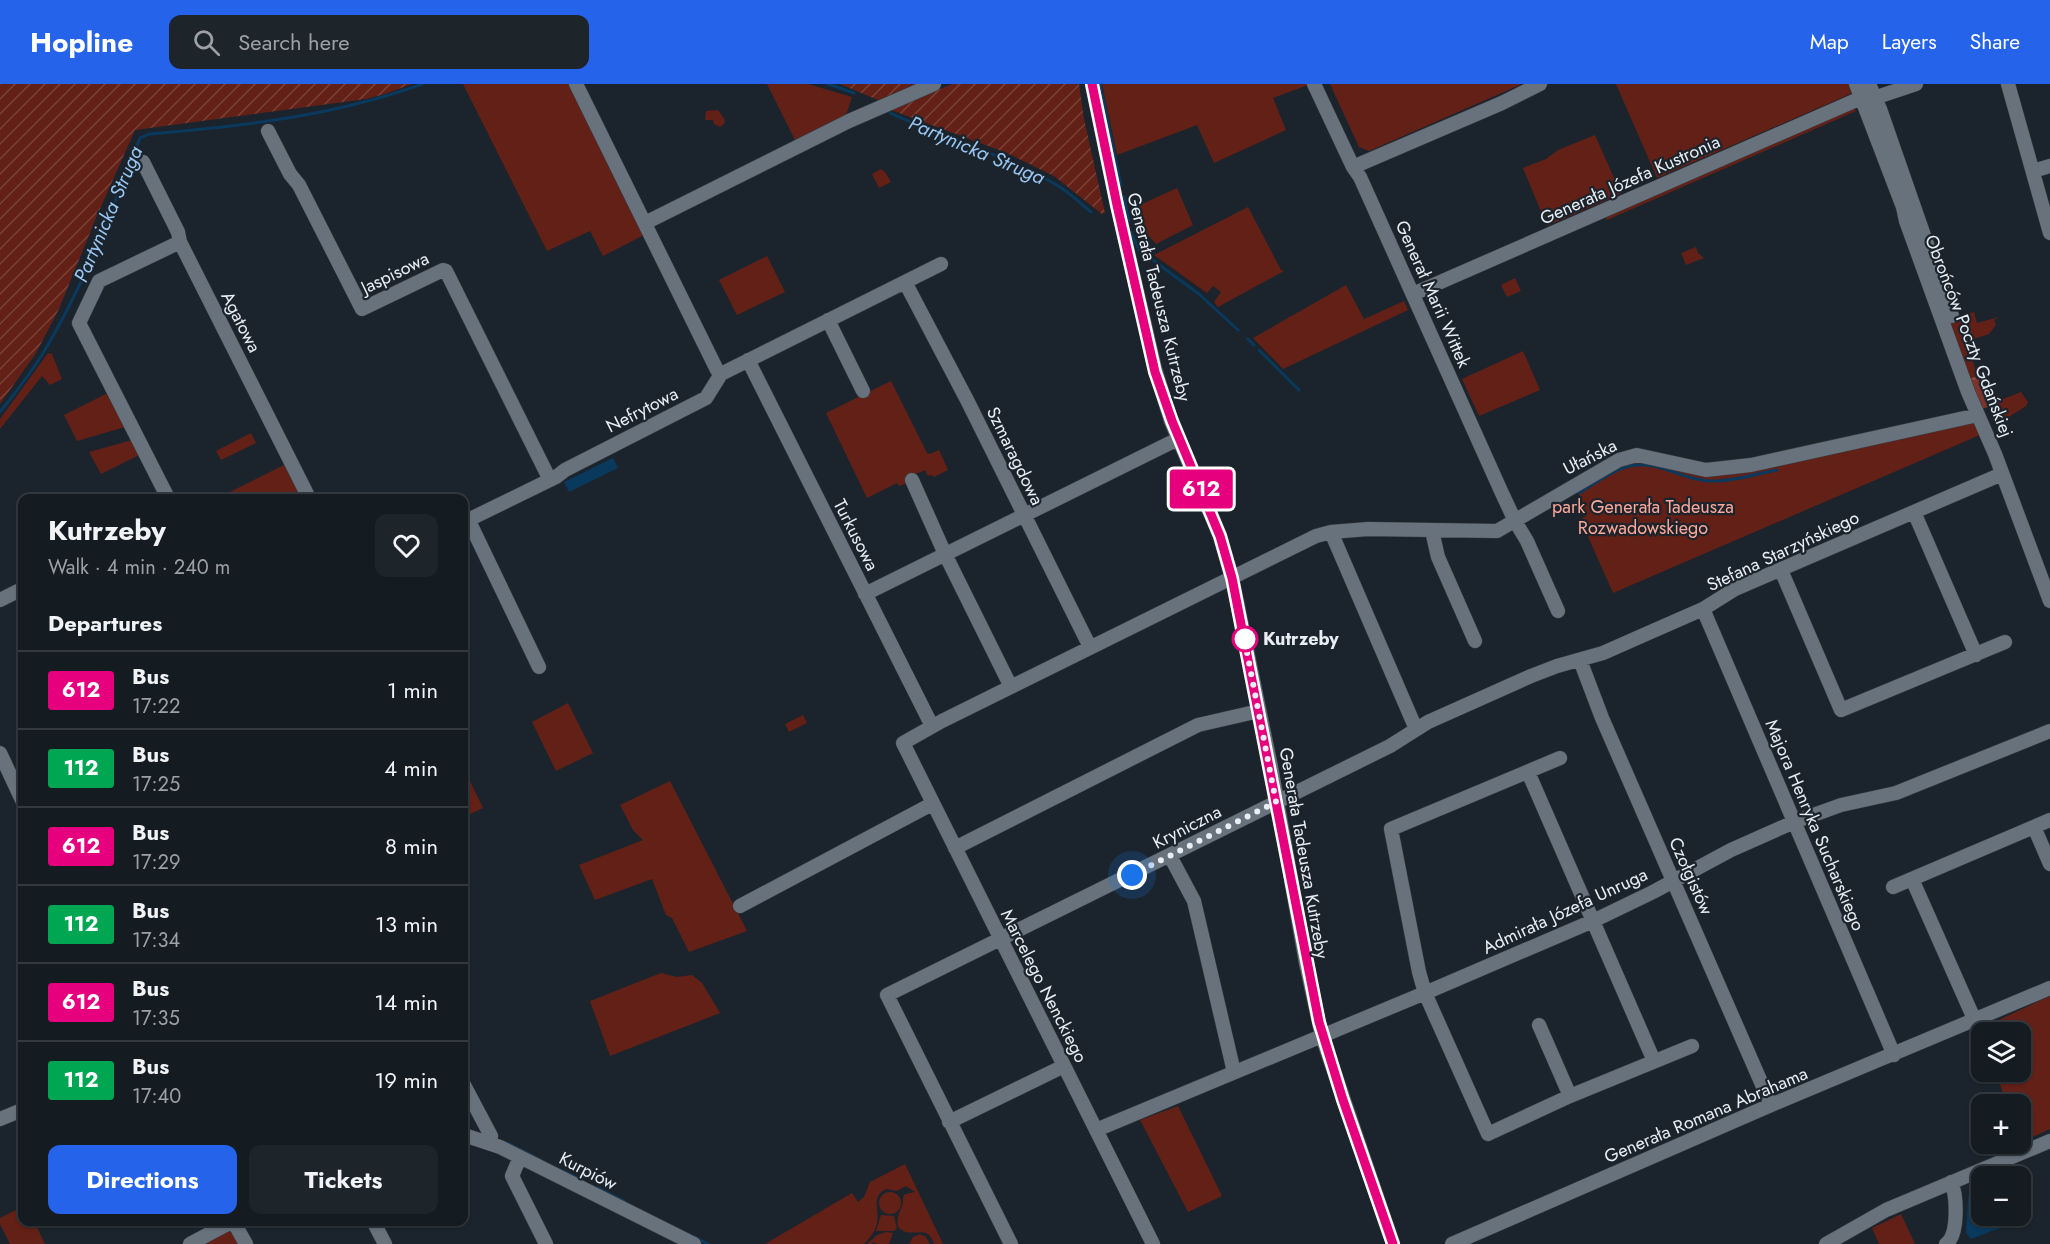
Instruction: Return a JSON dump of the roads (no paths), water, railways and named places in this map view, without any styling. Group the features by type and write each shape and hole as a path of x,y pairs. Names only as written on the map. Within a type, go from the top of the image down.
{"street":[{"path":"576,84 713,361 722,374"},
{"path":"645,223 849,121 934,84"},
{"name":"Generała Tadeusza Kutrzeby","path":"1092,84 1155,372 1178,439 1211,512 1232,578 1322,1036 1393,1244"},
{"name":"Generał Marii Wittek","path":"1314,84 1353,167 1360,177 1558,611"},
{"path":"1353,167 1502,103 1540,84"},
{"name":"Obrońców Poczty Gdańskiej","path":"1856,84 1868,98 1875,129 1903,207 1906,222 2050,600"},
{"path":"1869,84 1868,98 1880,109 1952,316"},
{"name":"Generała Józefa Kustronia","path":"1413,294 1868,98 1916,84"},
{"path":"2008,84 2050,233"},
{"name":"Jaspisowa","path":"268,131 290,174 299,185 362,309 443,270 446,271 550,480"},
{"name":"Agatowa","path":"143,162 178,232 180,242 307,494"},
{"path":"2033,171 2050,166"},
{"path":"166,494 79,323 99,281 180,242"},
{"name":"Nefrytowa","path":"468,520 706,398 722,374 941,264"},
{"name":"Szmaragdowa","path":"905,282 1090,647"},
{"path":"828,320 863,391"},
{"name":"Turkusowa","path":"748,360 932,726"},
{"name":"Ułańska","path":"903,743 932,726 1310,538 1331,532 1368,529 1497,531 1569,487 1629,457 1642,455 1706,470 1719,469 1751,465 1978,416"},
{"path":"866,594 1178,439"},
{"name":"Stefana Starzyńskiego","path":"1416,729 1531,676 1603,653 1703,609 1736,589 2002,474"},
{"path":"912,480 945,554 1011,687"},
{"path":"1914,512 1976,655"},
{"path":"468,525 539,667"},
{"path":"1432,531 1438,557 1475,641"},
{"path":"1331,532 1416,729"},
{"path":"1780,570 1841,710 2006,642"},
{"path":"0,600 18,591"},
{"name":"Majora Henryka Sucharskiego","path":"1703,609 1894,1055"},
{"name":"Czołgistów","path":"1580,660 1602,718 1771,1105"},
{"path":"955,848 1198,725 1259,711"},
{"name":"Kryniczna","path":"949,1122 887,995 1390,746 1416,729"},
{"name":"Admirała Józefa Unruga","path":"1096,1130 1593,921 1731,850 1794,822 1841,805 1896,792 2050,731"},
{"name":"Marcelego Nenckiego","path":"903,743 1153,1244"},
{"path":"0,753 18,791"},
{"path":"1560,758 1391,829 1425,993 1488,1134 1570,1096 1692,1046"},
{"path":"1528,772 1654,1060"},
{"path":"740,906 932,804"},
{"path":"1893,887 2050,820"},
{"path":"2034,827 2050,864"},
{"path":"1170,856 1194,901 1234,1072"},
{"path":"1912,879 1975,1021"},
{"name":"Generała Romana Abrahama","path":"1452,1244 1771,1105 2050,988"},
{"path":"1539,1025 1570,1096"},
{"path":"1011,1244 949,1122 1064,1066"},
{"path":"468,1093 491,1136 490,1143"},
{"path":"0,1119 18,1112"},
{"path":"469,1136 482,1120"},
{"name":"Kurpiów","path":"469,1136 520,1157 694,1244"},
{"path":"1826,1244 1886,1210 2050,1141"},
{"path":"520,1157 512,1176 546,1244"},
{"path":"1946,1244 1953,1236 1956,1194 1951,1182"},
{"path":"190,1244 224,1226"},
{"path":"236,1226 246,1244"},
{"path":"376,1226 385,1244"}],"water":[{"path":"613,458 618,468 569,492 564,482"},
{"path":"1971,1191 1971,1226 2005,1226 1971,1239 1966,1233 1968,1198"}],"waterway":[{"name":"Partynicka Struga","path":"0,412 41,357 74,297 98,245 140,138 149,134 253,123 321,112 422,84"},
{"name":"Partynicka Struga","path":"828,84 854,93"},
{"path":"1100,84 1121,185"},
{"name":"Partynicka Struga","path":"890,113 1035,173 1064,190 1091,212"},
{"path":"1124,197 1129,221"},
{"name":"Partynicka Struga","path":"1131,232 1139,250 1199,294 1238,330"},
{"name":"Partynicka Struga","path":"1248,339 1254,345"},
{"name":"Partynicka Struga","path":"1259,350 1299,390"},
{"name":"Partynicka Struga","path":"1579,493 1622,468 1637,465 1646,465 1709,481 1734,479 1777,470"},
{"path":"507,1143 541,1160"},
{"path":"564,1171 581,1180"},
{"path":"598,1188 624,1201"},
{"path":"695,1237 708,1244"}],"place":[{"name":"Kutrzeby","path":"1245,639"}],"park label":[{"name":"park Generała Tadeusza Rozwadowskiego","path":"1643,517"}]}
